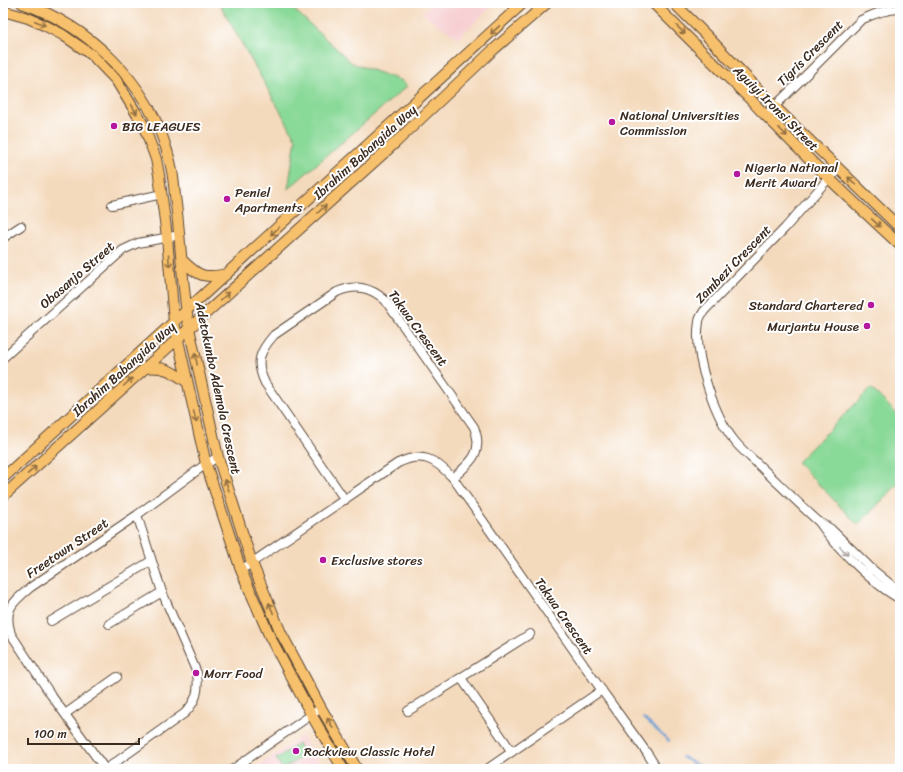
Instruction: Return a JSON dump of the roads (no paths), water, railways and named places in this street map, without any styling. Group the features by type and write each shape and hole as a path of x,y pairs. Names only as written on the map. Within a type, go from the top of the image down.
{"main road":[{"name":"Adetokunbo Ademola Crescent","path":"22,3 54,17 76,30 92,41 109,56 133,83 153,116 160,131 168,154 172,172 189,328 218,457 252,563 281,632 321,708 357,769"},
{"name":"Ibrahim Babangida Way","path":"3,478 174,322 187,312 523,3"},
{"name":"Ibrahim Babangida Way","path":"3,496 395,143 492,51 547,3"},
{"name":"Aguiyi Ironsi Street","path":"653,3 753,102 765,116 780,129 828,179 900,245"},
{"name":"Aguiyi Ironsi Street","path":"674,3 774,106 900,228"},
{"name":"Adetokunbo Ademola Crescent","path":"3,11 28,18 62,35 92,55 112,75 143,124 156,159 167,237 174,322 206,464 241,570 270,637 311,714 343,769"},
{"path":"182,260 199,275 214,277 229,273"},
{"path":"145,368 155,367 167,369 187,382"}],"street":[{"name":"Tigris Crescent","path":"765,116 861,20 874,14 900,9"},
{"name":"Zambezi Crescent","path":"839,169 828,179 785,228 704,311 699,321 698,340 701,365 711,397 725,427 737,444 819,522 827,533 867,575 891,594 900,599"},
{"path":"112,204 162,194"},
{"path":"3,238 21,226"},
{"name":"Obasanjo Street","path":"3,358 123,250 138,243 180,235"},
{"name":"Takwa Crescent","path":"345,500 265,383 259,372 259,361 263,348 274,335 337,292 346,288 366,288 376,292 385,300 474,427 478,445 475,454 471,462 453,478"},
{"name":"Freetown Street","path":"106,769 65,714 11,634 8,623 8,615 11,607 17,599 32,587 218,457"},
{"name":"Takwa Crescent","path":"241,570 398,463 414,457 430,459 437,463 453,478 647,753 656,769"},
{"path":"106,769 185,713 193,704 197,695 197,673 162,592 137,515"},
{"name":"Zambezi Crescent","path":"819,522 831,529 872,569 900,592"},
{"path":"51,621 151,561"},
{"path":"109,624 162,592"},
{"path":"408,711 530,634"},
{"path":"65,714 117,677"},
{"path":"461,678 512,752"},
{"path":"488,769 602,690"},
{"path":"233,769 321,708"}],"waterway":[{"path":"643,718 669,741"},
{"path":"682,757 705,769"}],"place":[{"name":"National Universities Commission","path":"612,122"},
{"name":"BIG LEAGUES","path":"114,126"},
{"name":"Nigeria National Merit Award","path":"737,174"},
{"name":"Peniel Apartments","path":"227,199"},
{"name":"Standard Chartered","path":"871,305"},
{"name":"Murjantu House","path":"867,326"},
{"name":"Exclusive stores","path":"323,560"},
{"name":"Morr Food","path":"196,673"},
{"name":"Rockview Classic Hotel","path":"296,751"}]}
